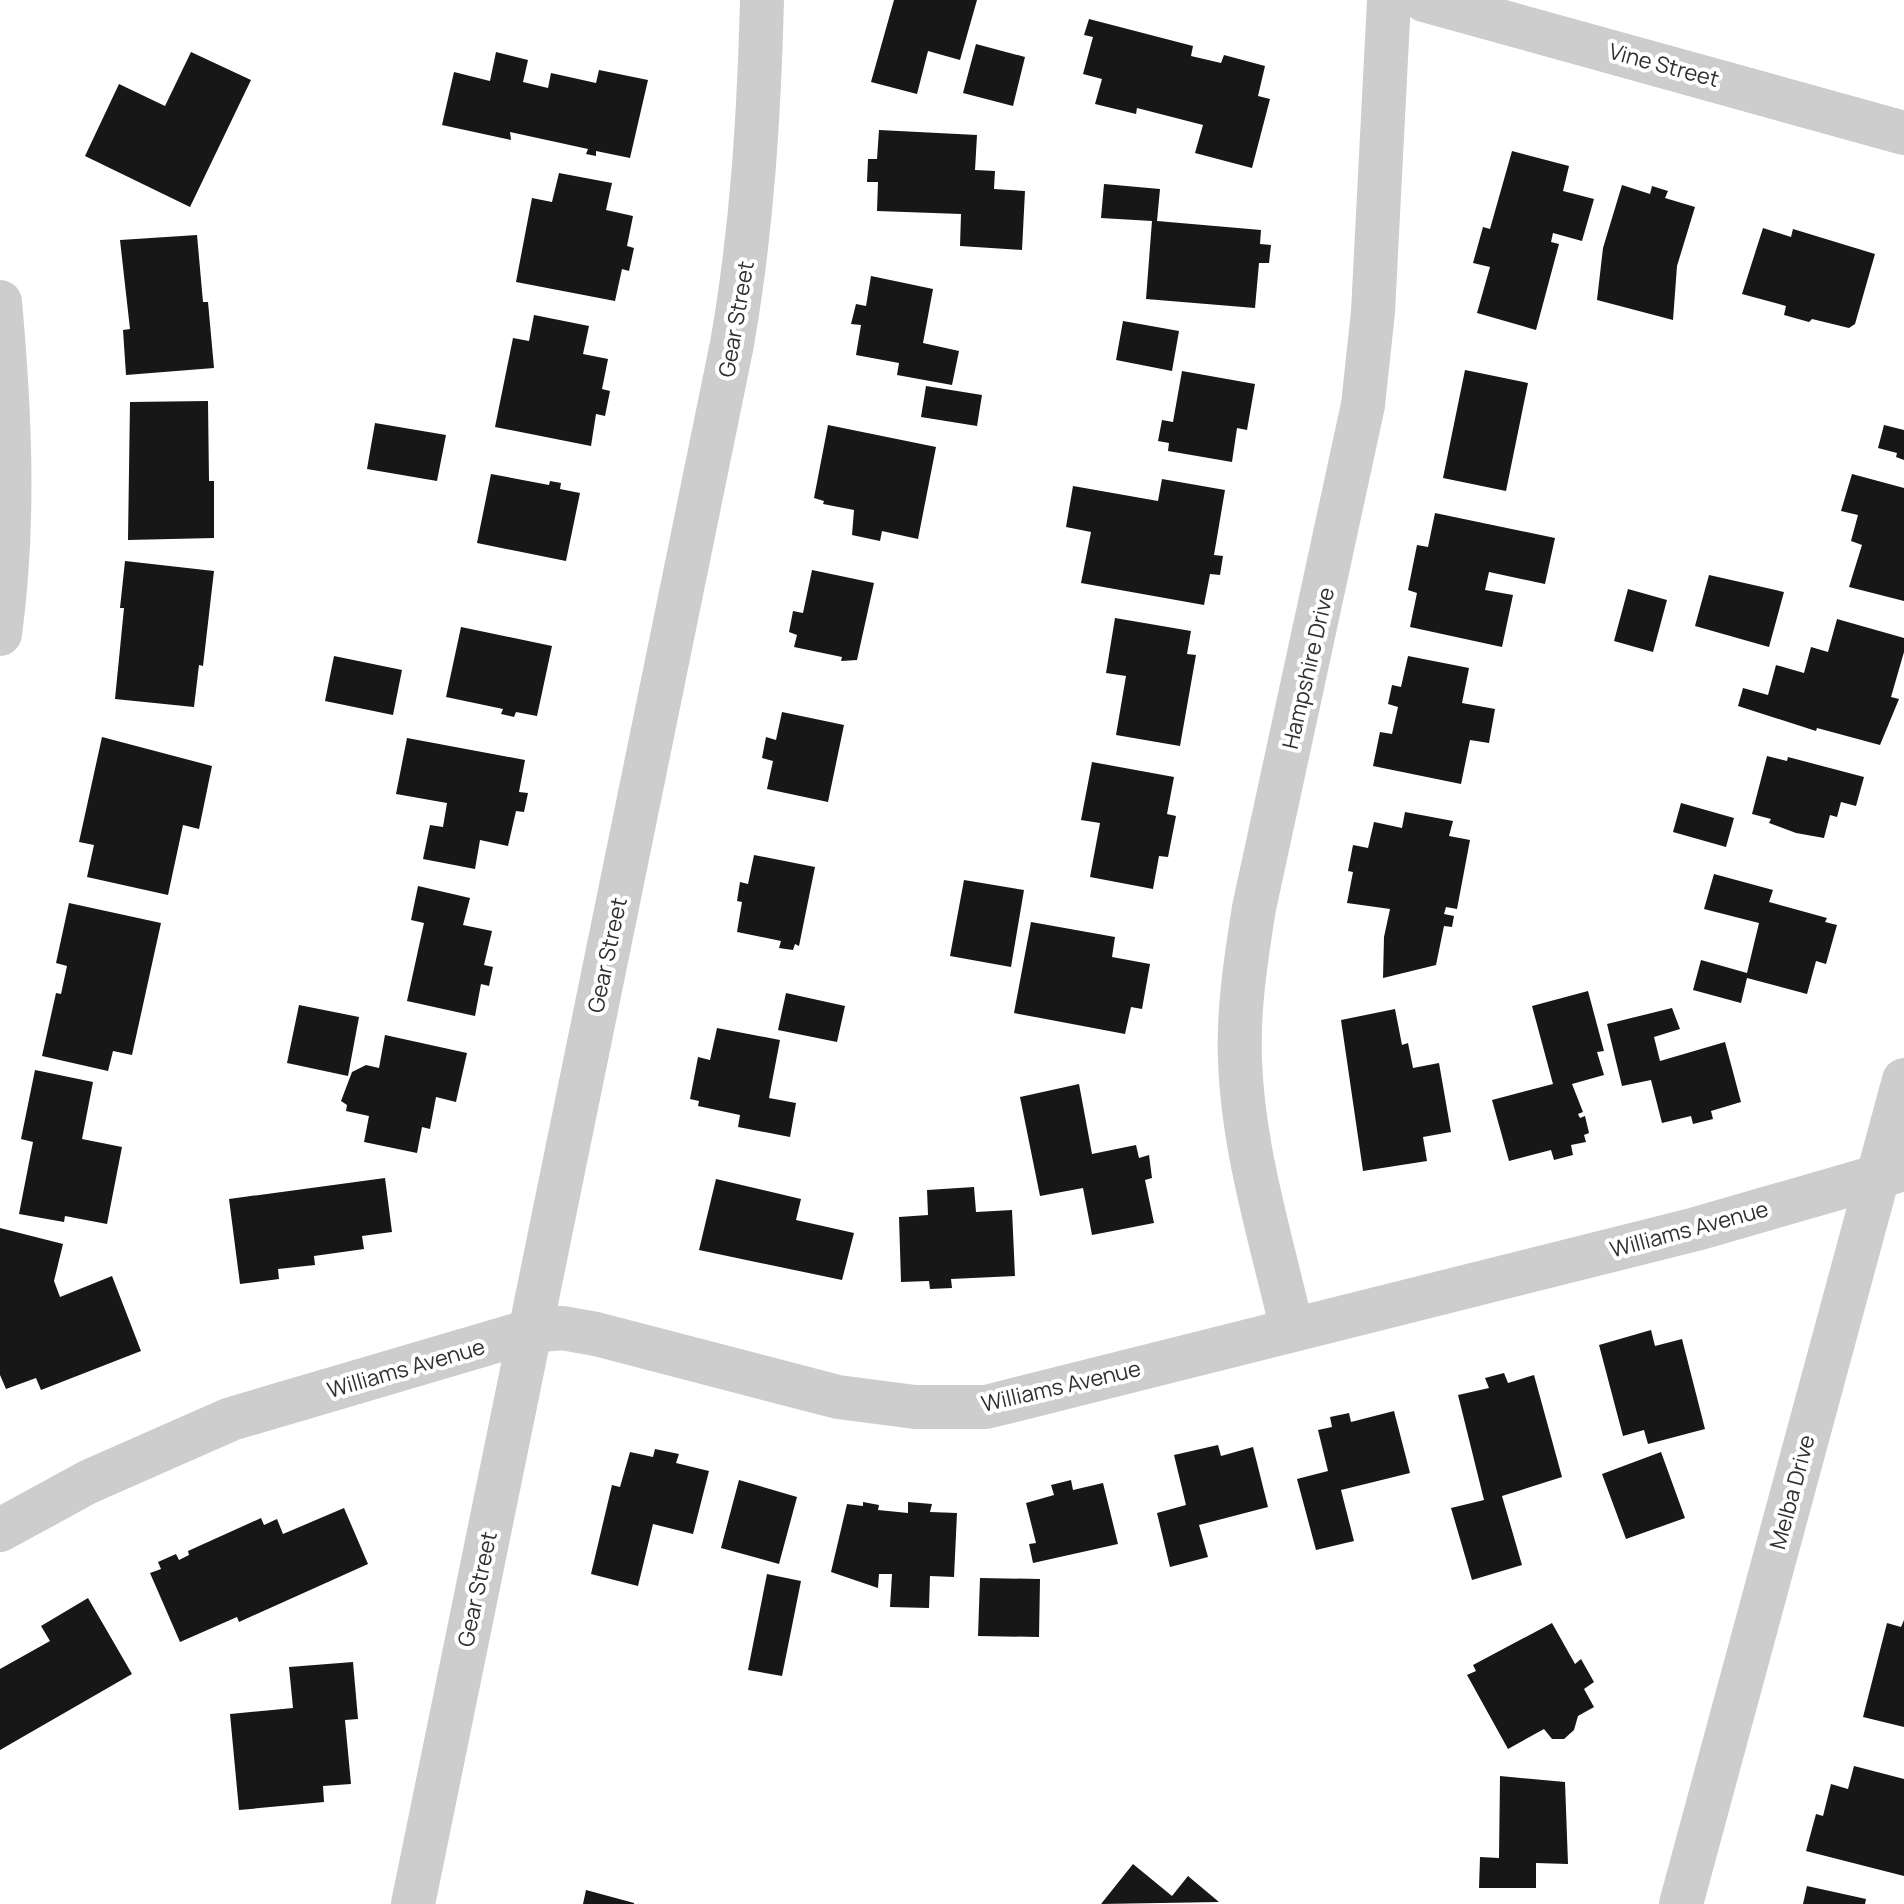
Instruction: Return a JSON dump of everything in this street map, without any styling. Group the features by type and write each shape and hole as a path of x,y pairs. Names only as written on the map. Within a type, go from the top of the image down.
{"street":[{"name":"Gear Street","path":"413,1904 748,255 762,0"},
{"name":"Hampshire Drive","path":"1292,1330 1247,1133 1240,1060 1241,987 1254,908 1363,405 1373,312 1389,0"},
{"name":"Vine Street","path":"1424,0 1904,133"},
{"path":"0,302 12,479 7,580 0,634"},
{"name":"Melba Drive","path":"1681,1904 1891,1172 1904,1080"},
{"name":"Williams Avenue","path":"0,1530 88,1482 231,1419 530,1331 562,1328 596,1334 838,1397 915,1407 986,1407 1696,1229 1891,1172"}],"building":[{"path":"894,0 977,0 960,60 928,51 917,94 871,82"},
{"path":"1089,19 1193,46 1191,56 1221,63 1224,55 1265,66 1258,96 1270,99 1252,168 1195,153 1203,125 1137,108 1136,114 1095,104 1102,79 1083,74 1093,37 1084,35"},
{"path":"976,44 1025,57 1013,106 963,93"},
{"path":"191,52 251,80 190,207 85,156 119,84 165,106"},
{"path":"496,52 528,60 523,82 548,88 551,73 596,83 599,70 648,80 630,158 596,151 596,156 586,154 588,149 510,132 511,140 442,125 454,72 490,81"},
{"path":"879,130 977,135 975,170 995,171 994,189 1025,191 1022,250 960,246 961,214 877,211 878,182 867,182 868,159 877,159"},
{"path":"1512,151 1569,166 1563,191 1594,199 1582,241 1553,233 1551,242 1559,244 1536,330 1477,313 1490,267 1473,263 1483,227 1490,229"},
{"path":"559,173 612,183 606,210 633,216 627,246 634,248 629,271 622,269 615,301 516,282 532,198 552,202"},
{"path":"1104,184 1160,189 1157,221 1261,230 1260,244 1271,245 1269,263 1259,263 1255,308 1146,299 1152,221 1101,218"},
{"path":"1622,185 1650,194 1652,186 1668,191 1665,198 1695,207 1677,266 1673,320 1597,300 1603,248"},
{"path":"1763,228 1791,237 1793,229 1875,254 1855,324 1849,328 1812,319 1809,322 1784,315 1786,306 1742,294"},
{"path":"197,235 203,302 208,302 214,368 126,375 123,330 130,329 120,240"},
{"path":"871,276 933,289 923,343 959,351 952,385 897,375 899,363 856,355 861,325 851,324 856,304 866,306"},
{"path":"534,315 589,326 583,354 608,359 602,389 610,391 605,416 596,414 591,446 495,427 513,338 529,341"},
{"path":"1123,321 1179,331 1172,371 1116,360"},
{"path":"1465,370 1528,383 1506,491 1443,478"},
{"path":"1182,371 1255,384 1247,430 1237,428 1232,462 1168,451 1169,443 1158,441 1162,420 1173,422"},
{"path":"926,386 982,395 977,426 921,417"},
{"path":"208,401 209,481 214,481 214,538 128,540 130,402"},
{"path":"375,423 446,435 437,481 367,469"},
{"path":"828,425 936,447 918,539 882,531 880,541 852,535 854,510 823,504 824,501 814,498"},
{"path":"1884,425 1904,430 1904,460 1896,457 1897,453 1878,448"},
{"path":"491,474 549,485 550,481 561,483 560,489 580,493 566,561 477,543"},
{"path":"1852,474 1904,488 1904,601 1849,587 1862,545 1851,541 1858,515 1841,511"},
{"path":"1162,479 1225,490 1214,555 1223,556 1220,575 1210,574 1204,605 1081,583 1091,532 1066,527 1073,486 1158,501"},
{"path":"1435,513 1555,538 1545,584 1489,572 1485,590 1513,595 1502,647 1410,627 1417,593 1408,590 1417,545 1428,547"},
{"path":"125,561 214,571 203,666 199,665 194,707 115,699"},
{"path":"812,570 874,583 857,660 841,661 842,657 794,647 797,635 789,632 793,611 803,613"},
{"path":"1709,575 1784,592 1769,647 1695,626"},
{"path":"1628,589 1667,600 1653,652 1614,641"},
{"path":"1115,618 1191,631 1187,654 1196,655 1180,746 1116,735 1126,676 1106,673"},
{"path":"1837,619 1904,638 1904,652 1891,697 1899,699 1880,745 1817,728 1816,731 1738,706 1743,688 1768,695 1776,665 1804,673 1811,647 1828,652"},
{"path":"461,627 552,646 537,716 516,712 514,717 501,714 503,709 446,697"},
{"path":"334,656 402,670 393,715 325,701"},
{"path":"1408,656 1469,668 1462,703 1495,709 1489,743 1470,740 1461,784 1373,766 1380,732 1392,734 1398,707 1388,704 1392,685 1401,687"},
{"path":"782,712 844,725 828,802 767,789 773,761 762,758 766,737 776,740"},
{"path":"102,737 212,766 199,829 183,825 168,895 87,877 94,845 79,842"},
{"path":"407,738 525,760 519,792 528,793 524,812 516,811 508,846 480,840 475,869 423,859 430,825 443,827 447,803 396,794"},
{"path":"1767,756 1787,761 1788,757 1864,777 1856,806 1841,802 1837,817 1830,815 1824,838 1796,833 1769,823 1771,819 1752,814"},
{"path":"1092,762 1174,777 1167,814 1176,816 1168,857 1159,856 1153,889 1090,877 1100,823 1081,820"},
{"path":"1681,803 1734,818 1726,847 1673,832"},
{"path":"1405,812 1453,821 1449,836 1470,840 1457,909 1446,907 1444,914 1454,916 1452,927 1444,926 1436,965 1383,978 1384,937 1390,909 1347,903 1353,872 1348,871 1353,845 1368,848 1374,822 1402,828"},
{"path":"754,855 815,867 799,946 795,944 793,950 779,948 781,941 737,932 742,902 737,901 740,882 748,884"},
{"path":"1714,874 1773,890 1769,902 1827,918 1825,922 1837,925 1826,964 1816,961 1807,994 1747,978 1741,1003 1693,990 1701,960 1747,973 1759,923 1704,909"},
{"path":"964,880 1024,890 1011,967 950,956"},
{"path":"418,886 470,898 463,925 492,931 484,965 493,967 489,986 481,984 475,1016 407,1001 424,923 411,920"},
{"path":"69,903 161,923 132,1055 113,1051 108,1071 42,1056 56,993 61,994 67,966 56,963"},
{"path":"1031,922 1115,937 1112,957 1150,964 1142,1009 1131,1007 1125,1034 1014,1013"},
{"path":"1588,991 1604,1051 1597,1052 1604,1075 1572,1084 1583,1112 1578,1114 1580,1118 1585,1116 1589,1133 1584,1135 1586,1142 1571,1145 1573,1155 1554,1160 1551,1150 1509,1161 1492,1100 1553,1084 1532,1006"},
{"path":"786,993 845,1006 837,1042 778,1030"},
{"path":"299,1005 359,1017 348,1076 287,1063"},
{"path":"1672,1008 1680,1029 1654,1037 1660,1061 1725,1042 1741,1102 1711,1111 1713,1119 1693,1124 1691,1116 1662,1123 1651,1080 1622,1086 1607,1024"},
{"path":"1395,1009 1402,1045 1408,1043 1413,1068 1439,1063 1451,1132 1423,1137 1427,1161 1363,1171 1341,1020"},
{"path":"717,1028 780,1040 769,1098 796,1103 790,1137 738,1127 740,1115 698,1106 699,1101 690,1099 698,1057 710,1060"},
{"path":"385,1035 467,1053 456,1102 436,1097 430,1129 422,1127 417,1153 364,1142 369,1116 346,1111 347,1105 341,1101 352,1072 366,1065 379,1068"},
{"path":"35,1070 93,1082 82,1139 122,1147 107,1224 65,1216 64,1222 19,1214 33,1142 21,1139"},
{"path":"1079,1084 1092,1154 1136,1145 1139,1158 1149,1155 1152,1178 1145,1180 1154,1223 1092,1235 1083,1188 1040,1196 1020,1097"},
{"path":"385,1178 392,1232 362,1236 364,1249 314,1256 315,1265 278,1269 279,1279 240,1284 229,1199"},
{"path":"716,1179 801,1199 796,1220 854,1233 842,1280 699,1250"},
{"path":"974,1187 976,1212 1012,1210 1015,1276 951,1279 952,1288 930,1289 929,1281 901,1282 899,1217 928,1215 927,1190"},
{"path":"0,1228 63,1244 54,1281 60,1297 112,1276 141,1351 41,1390 36,1378 6,1389 0,1375"},
{"path":"1651,1330 1655,1346 1682,1339 1705,1429 1648,1444 1644,1430 1623,1436 1599,1345"},
{"path":"1504,1373 1508,1383 1534,1375 1562,1477 1502,1496 1522,1565 1472,1580 1451,1508 1484,1500 1458,1395 1489,1388 1485,1378"},
{"path":"1394,1411 1410,1473 1341,1490 1354,1541 1316,1550 1297,1479 1328,1471 1318,1430 1332,1427 1330,1417 1349,1413 1351,1422"},
{"path":"1218,1445 1221,1456 1253,1447 1268,1507 1199,1525 1208,1557 1170,1567 1157,1513 1186,1505 1174,1455"},
{"path":"655,1449 679,1454 676,1463 709,1471 693,1534 653,1524 638,1586 591,1574 612,1485 620,1487 630,1452 653,1457"},
{"path":"1661,1452 1685,1518 1626,1539 1602,1474"},
{"path":"739,1480 797,1497 779,1564 721,1548"},
{"path":"1071,1480 1073,1490 1103,1483 1118,1544 1033,1563 1029,1544 1036,1543 1026,1503 1054,1495 1051,1485"},
{"path":"863,1502 879,1505 878,1510 908,1513 908,1502 932,1504 930,1512 957,1513 954,1577 930,1576 929,1608 890,1607 892,1574 879,1574 878,1588 831,1572 847,1504 863,1506"},
{"path":"344,1508 368,1564 239,1622 237,1617 180,1642 150,1573 161,1569 158,1562 176,1554 179,1560 189,1555 188,1551 261,1518 264,1525 277,1519 283,1534"},
{"path":"767,1574 801,1581 782,1676 748,1670"},
{"path":"980,1578 1040,1579 1039,1637 978,1636"},
{"path":"88,1598 132,1674 0,1750 0,1669 50,1641 41,1626"},
{"path":"1904,1620 1904,1727 1863,1717 1887,1623 1901,1627"},
{"path":"1552,1623 1575,1664 1581,1659 1594,1682 1584,1689 1594,1707 1578,1716 1574,1730 1564,1739 1552,1739 1544,1729 1508,1749 1467,1675 1476,1671 1473,1665"},
{"path":"353,1662 358,1719 345,1720 351,1784 323,1786 324,1802 239,1810 230,1714 293,1708 289,1667"},
{"path":"1854,1766 1904,1779 1904,1876 1806,1851 1816,1814 1823,1816 1831,1784 1848,1789"},
{"path":"1500,1776 1565,1782 1568,1864 1536,1863 1536,1888 1479,1888 1480,1857 1499,1858"},
{"path":"1133,1864 1172,1896 1188,1876 1219,1902 1101,1904"},
{"path":"1807,1886 1866,1899 1865,1904 1803,1904"},
{"path":"586,1890 634,1903 634,1904 583,1904"}]}
